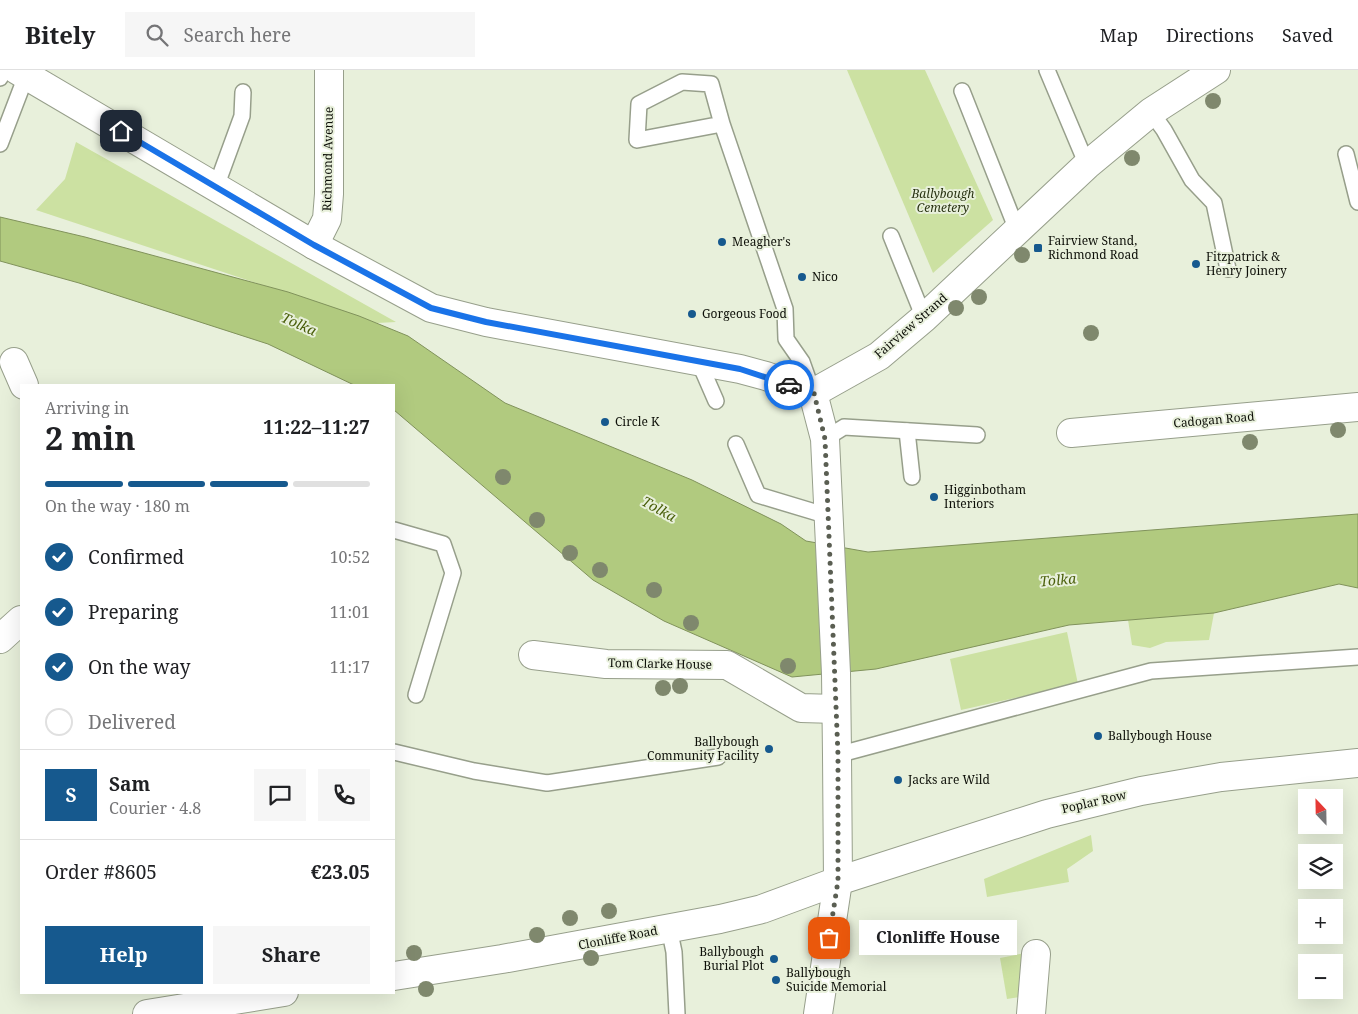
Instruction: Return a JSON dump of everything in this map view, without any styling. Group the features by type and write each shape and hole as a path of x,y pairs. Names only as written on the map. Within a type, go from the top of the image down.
{"main road":[{"name":"Richmond Avenue","path":"314,245 327,220 329,194 329,70"},
{"name":"Fairview Strand","path":"814,393 879,356 924,318 1087,165 1151,112 1216,70"},
{"path":"22,75 314,245 431,308 486,322 740,369 814,393 825,439 838,755 838,881 818,1014"},
{"name":"Cadogan Road","path":"1071,433 1358,407"},
{"path":"0,638 20,621"},
{"name":"Tom Clarke House","path":"533,655 606,664 727,665 801,708 836,709"},
{"name":"Poplar Row","path":"838,881 1047,814 1142,791 1220,777 1358,763"},
{"name":"Clonliffe Road","path":"395,976 502,959 762,909 838,881"},
{"path":"1031,1014 1036,954"},
{"path":"147,1014 185,1000 259,994"}],"lane":[{"path":"1047,70 1087,165"},
{"path":"0,144 22,75"},
{"path":"722,124 637,140 639,104 682,82 711,84 722,124 785,309 786,339 802,362 814,393"},
{"path":"962,91 1017,230"},
{"path":"216,187 242,116 243,92"},
{"path":"1151,112 1164,130 1192,180 1214,202 1228,269"},
{"path":"1346,154 1358,202"},
{"path":"891,236 924,318"},
{"path":"699,362 716,401"},
{"path":"825,439 844,427 977,435"},
{"path":"907,431 912,477"},
{"path":"736,444 758,496 829,525"},
{"path":"395,530 443,544 453,573 416,695"},
{"path":"838,755 1151,671 1358,657"},
{"path":"395,752 474,771 546,783 718,757"},
{"path":"669,928 674,952 677,1014"}],"green space":[{"name":"Ballybough Cemetery","path":"847,70 925,70 993,220 933,273"},
{"path":"76,142 396,322 377,323 36,210 65,179"},
{"path":"1214,613 1209,640 1166,642 1150,648 1132,645 1128,620"},
{"path":"1067,632 1078,684 961,710 950,659"},
{"path":"1091,835 1093,851 1067,869 1069,882 987,897 984,879"},
{"path":"1030,952 1026,996 1007,999 1000,958"}],"water":[{"name":"Tolka","path":"0,217 85,237 288,292 359,316 408,336 505,403 692,480 781,524 806,541 868,552 1358,514 1358,588 1339,584 1214,613 1069,625 876,669 792,677 664,621 593,580 395,411 395,384 352,384 268,344 79,283 0,261"}],"way so far":[{"path":"789,385 814,393 825,439 838,755 838,881 829,938"}],"place":[{"name":"Meagher's","path":"722,242"},
{"name":"Fairview Stand, Richmond Road","path":"1038,248"},
{"name":"Fitzpatrick & Henry Joinery","path":"1196,264"},
{"name":"Nico","path":"802,277"},
{"name":"Gorgeous Food","path":"692,314"},
{"name":"Circle K","path":"605,422"},
{"name":"Higginbotham Interiors","path":"934,497"},
{"name":"Ballybough House","path":"1098,736"},
{"name":"Ballybough Community Facility","path":"769,749"},
{"name":"Jacks are Wild","path":"898,780"},
{"name":"Clonliffe House","path":"829,938"},
{"name":"Ballybough Burial Plot","path":"774,959"},
{"name":"Ballybough Suicide Memorial","path":"776,980"}],"route":[{"path":"121,131 314,245 431,308 486,322 740,369 789,385"}]}
